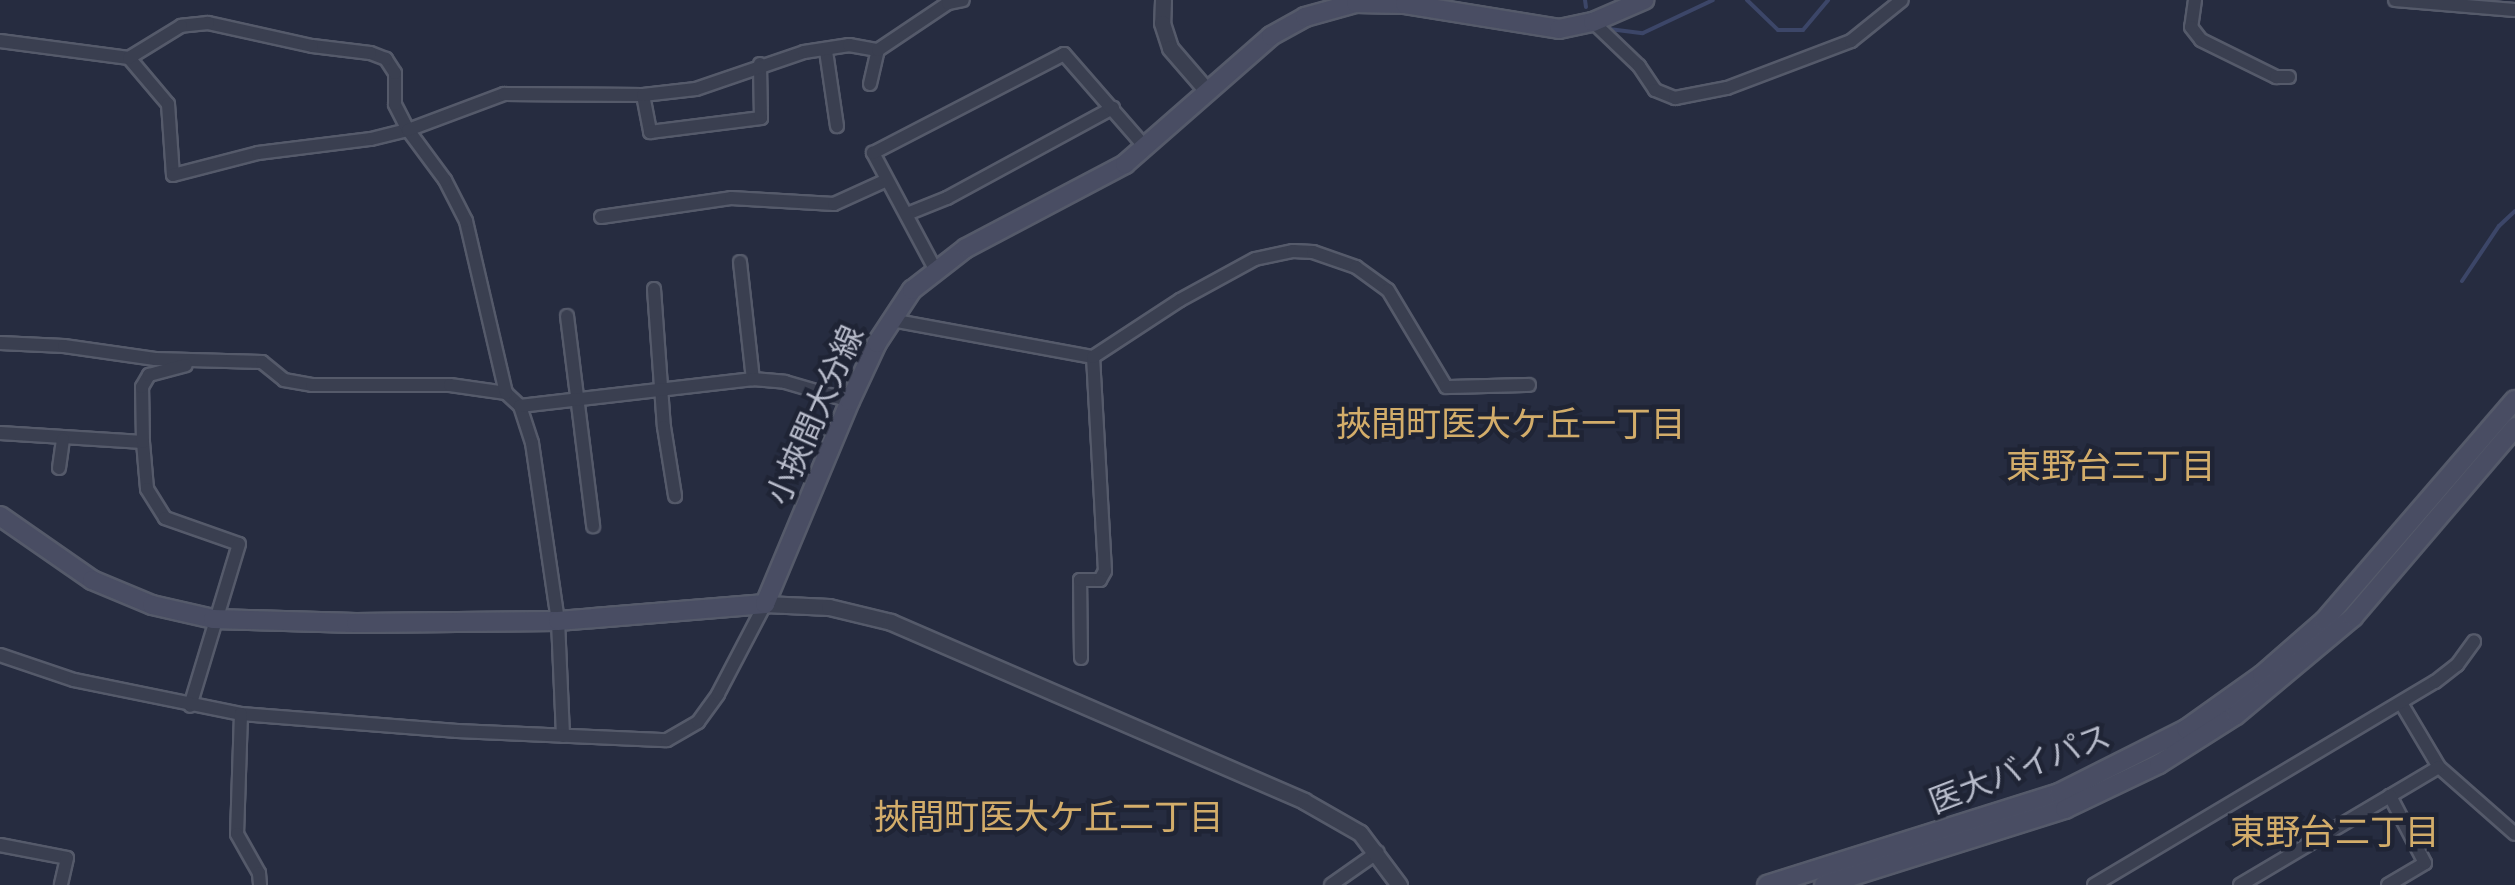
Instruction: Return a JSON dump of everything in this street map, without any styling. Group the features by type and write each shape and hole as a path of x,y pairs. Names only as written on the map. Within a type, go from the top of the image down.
{"main road":[{"name":"小挾間大分線","path":"764,604 850,401 891,320 934,269 1099,180 1146,148 1271,36 1332,7 1393,2 1528,27 1559,28 1593,22 1644,0"},
{"name":"医大バイパス","path":"1767,885 2059,793 2186,729 2262,675 2324,621 2515,400"},
{"name":"医大バイパス","path":"1824,885 2065,809 2159,764 2236,715 2354,617 2515,427"},
{"path":"0,516 92,580 152,605 213,618 356,623 558,620 764,604"}],"street":[{"path":"870,84 878,50 948,3 963,0"},
{"path":"1163,0 1162,24 1170,48 1208,92"},
{"path":"1593,22 1639,66 1655,90 1676,98 1727,88 1851,41 1902,0"},
{"path":"2195,0 2192,28 2201,40 2276,77 2288,77"},
{"path":"2394,0 2515,10"},
{"path":"0,42 130,58 181,26 208,23 386,59 395,73 395,104 466,222 506,393 520,406 532,443 558,620 563,736"},
{"path":"130,58 168,104 173,175 258,154 371,139 408,130 504,94 643,95 696,89 804,52 848,45 878,50"},
{"path":"826,51 837,126"},
{"path":"934,269 873,153 1064,54 1146,148"},
{"path":"643,95 650,132 761,118 760,64"},
{"path":"907,214 948,198 1113,108"},
{"path":"601,217 731,198 834,204 887,180"},
{"path":"891,320 1093,357 1256,259 1293,251 1313,252 1356,267 1388,290 1446,387 1528,385"},
{"path":"740,262 753,379"},
{"path":"654,288 675,496"},
{"path":"567,316 593,526"},
{"path":"0,343 64,346 198,362 262,362 284,380 312,385 450,385 506,393"},
{"path":"1081,658 1080,580 1100,580 1105,572 1093,357"},
{"path":"190,706 238,544 165,518 147,490 142,387 149,374 198,362"},
{"path":"520,406 753,379 785,382 850,401"},
{"path":"0,433 144,442"},
{"path":"59,468 64,440"},
{"path":"0,655 74,680 242,714 563,736 679,738 698,722 718,694 764,604 845,609 913,630 1327,812 1360,834 1378,852 1400,885"},
{"path":"2094,885 2401,703 2457,665 2474,642"},
{"path":"2401,703 2440,767 2513,827"},
{"path":"242,714 238,834 259,873 260,885"},
{"path":"2240,885 2440,767"},
{"path":"2388,885 2425,863 2390,796"},
{"path":"0,845 67,858 61,885"},
{"path":"1331,885 1378,852"}],"waterway":[{"path":"1585,0 1586,7"},
{"path":"1609,29 1643,33 1713,0"},
{"path":"1747,0 1778,30 1803,30 1828,0"},
{"path":"2462,281 2499,226 2515,211"}],"district":[{"name":"挾間町医大ケ丘一丁目","path":"1511,423"},
{"name":"東野台三丁目","path":"2111,465"},
{"name":"挾間町医大ケ丘二丁目","path":"1049,816"},
{"name":"東野台二丁目","path":"2335,831"}]}
